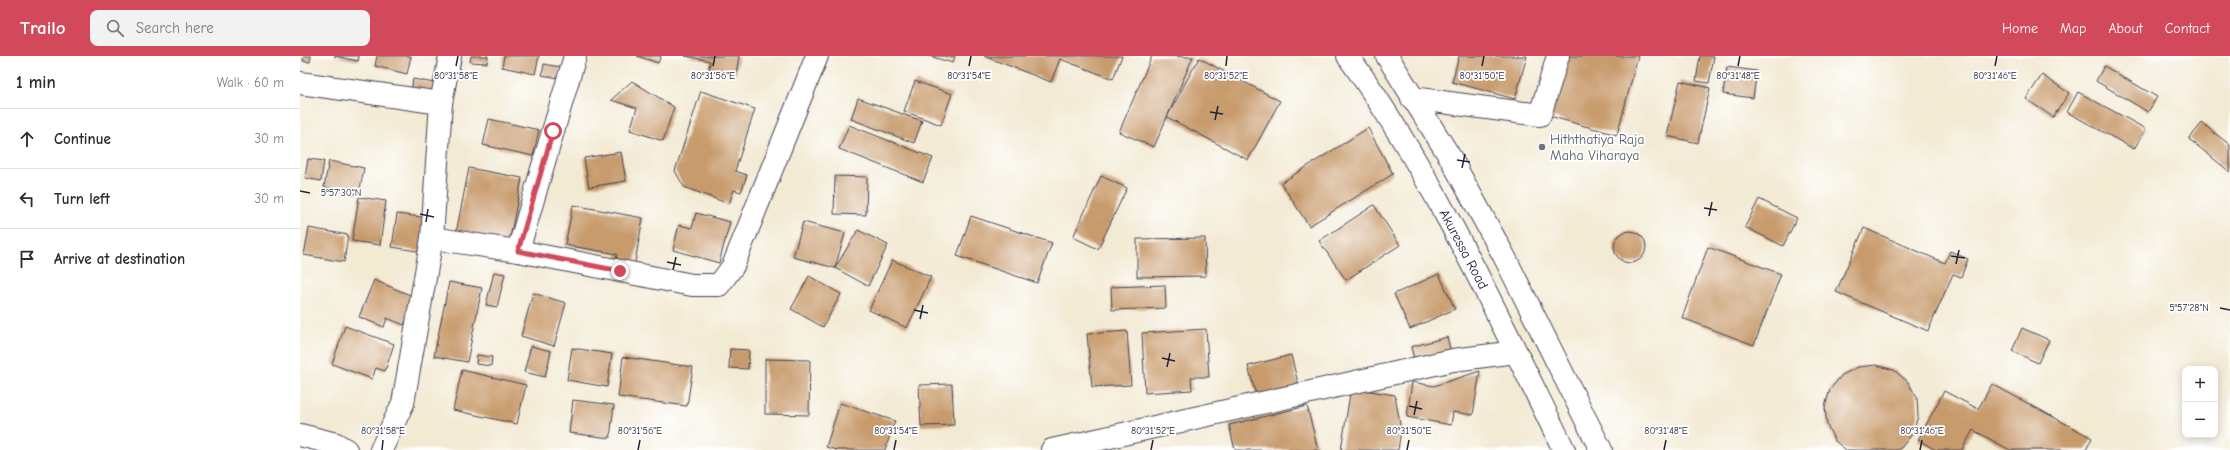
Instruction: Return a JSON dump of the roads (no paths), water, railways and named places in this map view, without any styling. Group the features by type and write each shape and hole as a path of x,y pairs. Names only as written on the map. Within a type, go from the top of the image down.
{"main road":[{"path":"381,450 403,402 432,238 441,103 450,56"},
{"path":"518,251 575,56"},
{"path":"432,238 518,251 692,284 719,284 733,266 816,56"},
{"name":"Akuressa Road","path":"1348,56 1368,84 1428,181 1516,352 1564,450"},
{"path":"1387,56 1450,157 1504,256 1601,450"},
{"path":"1412,98 1540,115 1558,56"},
{"path":"300,83 441,103"},
{"path":"1052,450 1453,360 1516,352"},
{"path":"300,435 336,444 346,450"}],"place":[{"name":"Hiththatiya Raja Maha Viharaya","path":"1542,147"}]}
